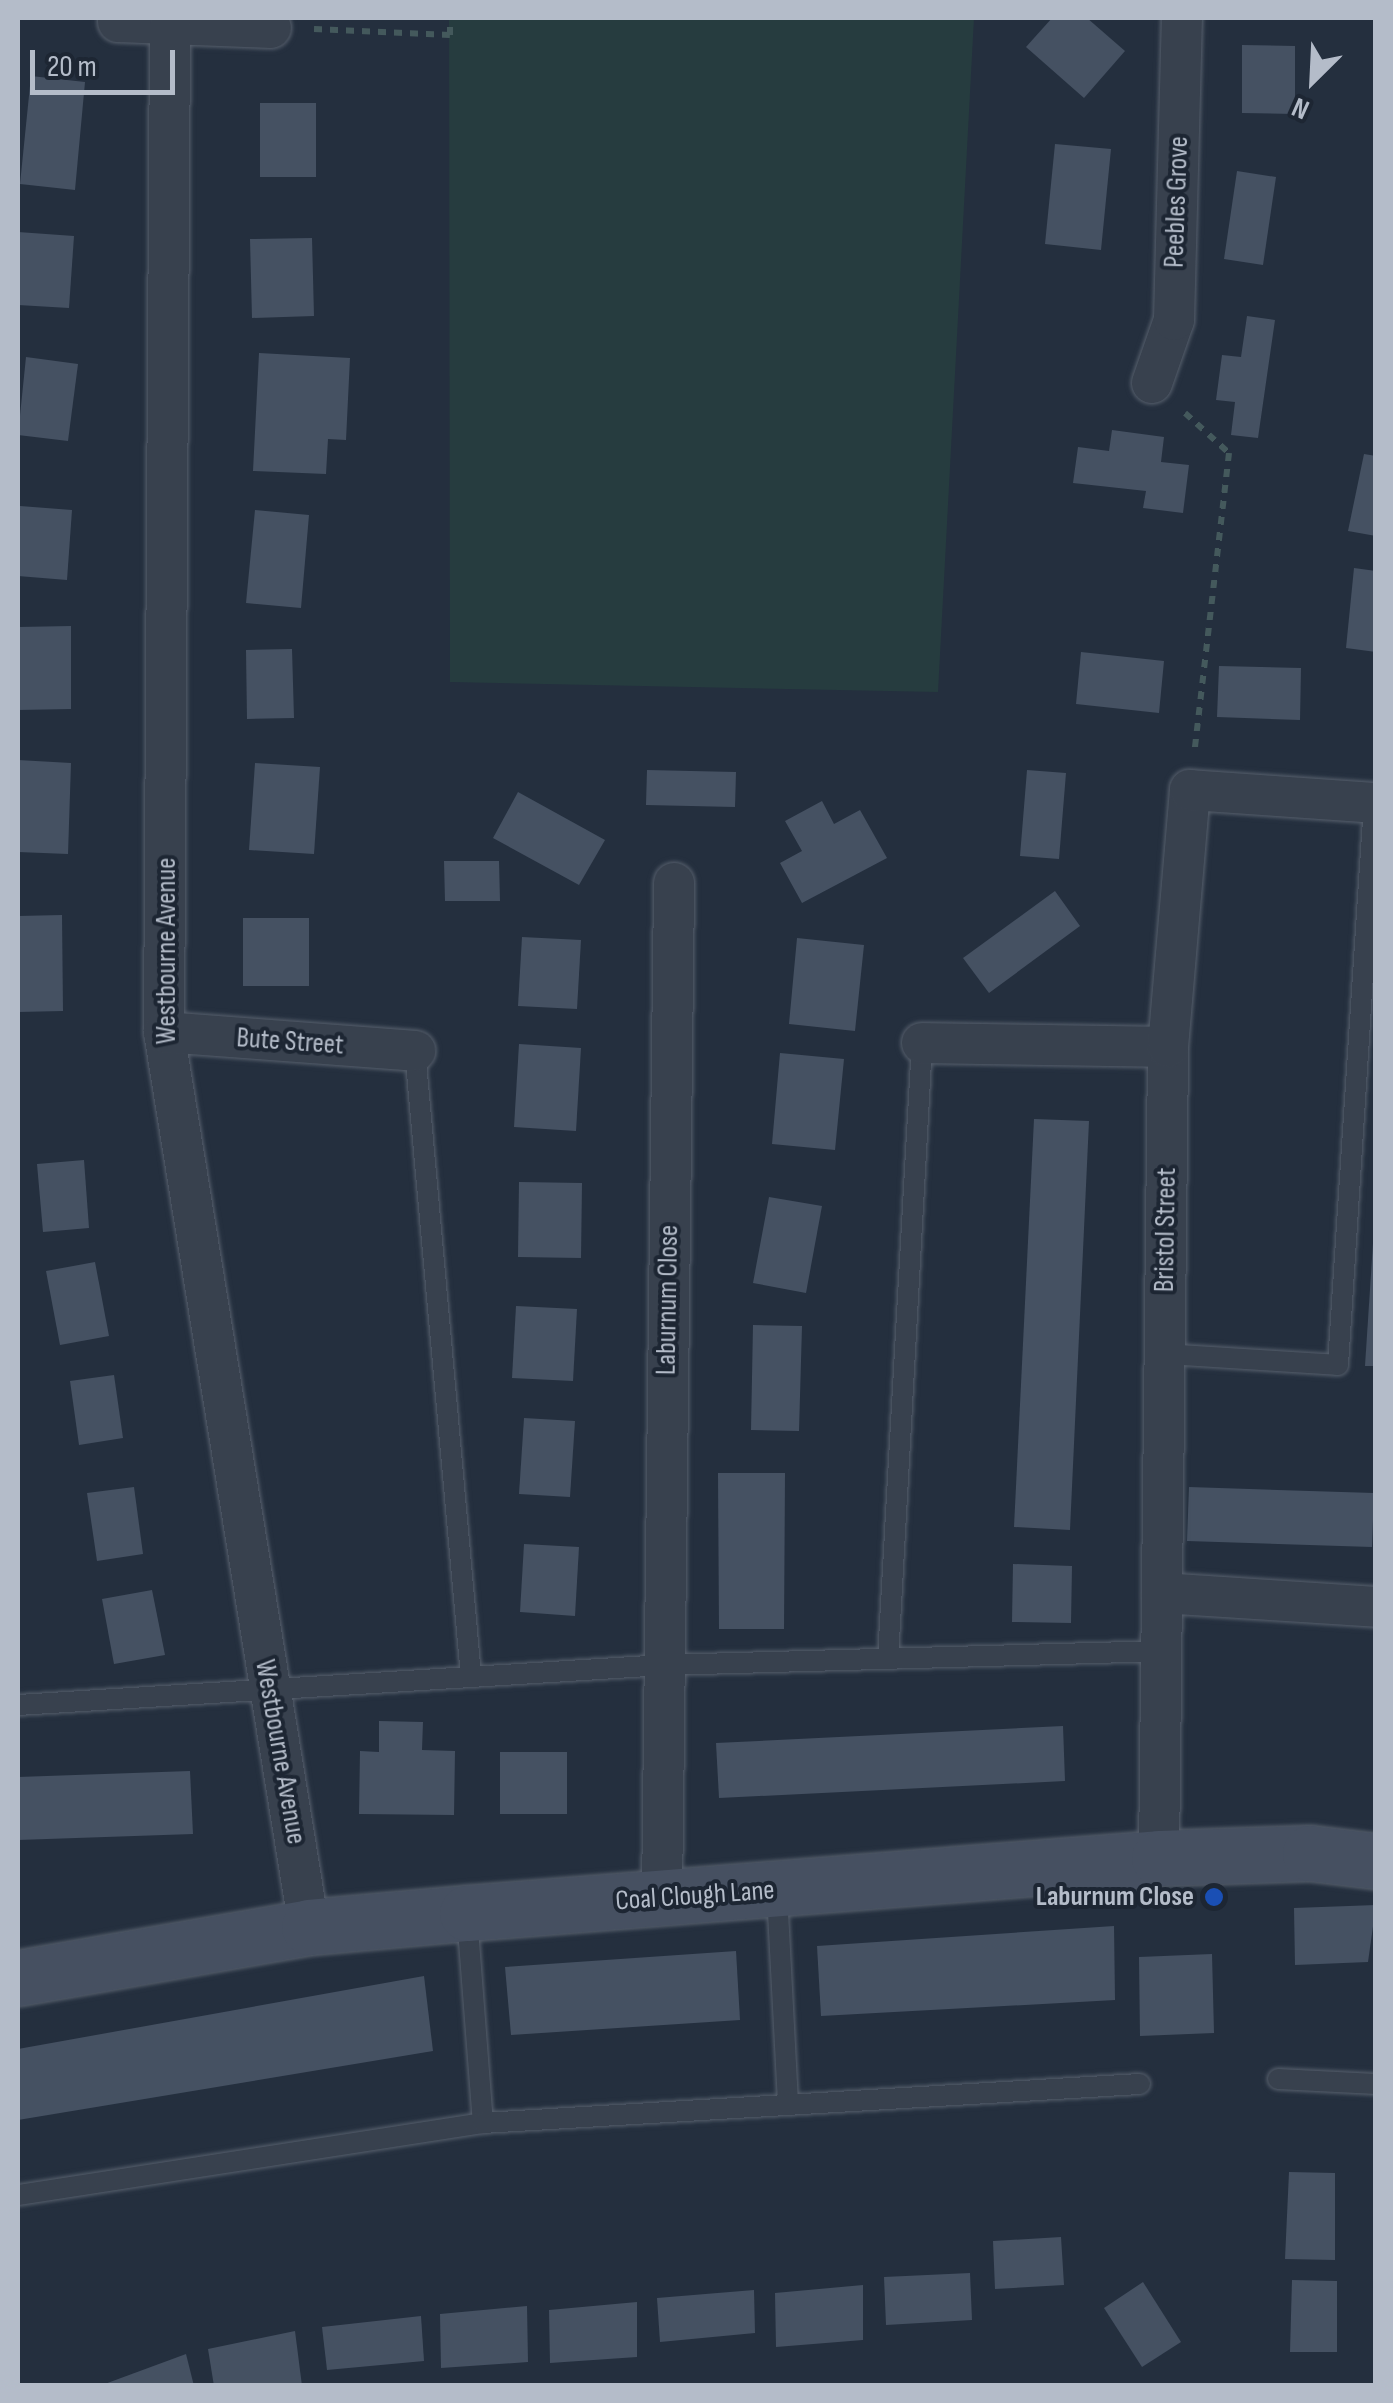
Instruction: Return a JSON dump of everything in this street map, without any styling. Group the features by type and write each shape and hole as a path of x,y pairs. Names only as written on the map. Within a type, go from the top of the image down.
{"street":[{"name":"Peebles Grove","path":"1152,383 1174,320 1182,18"},
{"path":"118,22 271,28"},
{"name":"Westbourne Avenue","path":"170,24 164,1032 309,1927"},
{"path":"1190,790 1375,803"},
{"name":"Bristol Street","path":"1158,1858 1168,1047 1190,790"},
{"name":"Laburnum Close","path":"662,1898 674,883"},
{"name":"Bute Street","path":"164,1032 415,1052"},
{"path":"922,1044 1168,1047"},
{"path":"1162,1593 1376,1607"},
{"name":"Coal Clough Lane","path":"18,1978 309,1927 467,1913 1158,1858 1310,1853 1376,1862"}],"lane":[{"path":"1165,1354 1338,1365 1375,803"},
{"path":"888,1659 922,1044"},
{"path":"415,1052 471,1676"},
{"path":"18,1704 664,1665 1161,1652"},
{"path":"777,1890 788,2105"},
{"path":"467,1913 484,2123"},
{"path":"1278,2080 1376,2084"},
{"path":"18,2194 484,2123 1140,2084"}],"path":[{"path":"271,28 450,35 450,18"},
{"path":"1152,383 1229,453 1190,790"}],"green space":[{"path":"449,18 974,18 938,692 450,682"}],"building":[{"path":"1052,18 1087,18 1125,51 1084,98 1026,47"},
{"path":"1242,45 1295,46 1295,114 1242,113"},
{"path":"31,76 85,82 75,190 20,184"},
{"path":"260,103 316,103 316,177 260,177"},
{"path":"1055,144 1111,149 1101,250 1045,244"},
{"path":"1237,171 1276,177 1263,265 1224,259"},
{"path":"18,232 74,236 69,308 18,305"},
{"path":"312,238 314,316 252,318 250,239"},
{"path":"1247,316 1275,320 1258,438 1231,435 1235,402 1216,400 1222,355 1241,357"},
{"path":"259,353 350,358 346,440 328,439 326,474 253,471"},
{"path":"26,357 78,364 68,441 18,435"},
{"path":"1112,430 1164,437 1161,462 1189,465 1183,513 1143,508 1146,491 1073,483 1078,447 1109,451"},
{"path":"1364,454 1376,456 1376,536 1348,531"},
{"path":"20,506 72,510 67,580 18,576"},
{"path":"255,510 309,515 301,608 246,603"},
{"path":"1354,568 1376,571 1376,652 1346,648"},
{"path":"71,626 71,709 18,710 18,627"},
{"path":"292,649 294,718 247,719 246,650"},
{"path":"1081,652 1164,661 1159,713 1076,704"},
{"path":"1219,666 1301,668 1300,720 1217,717"},
{"path":"18,760 71,763 68,854 18,852"},
{"path":"255,763 320,767 314,854 249,850"},
{"path":"647,770 736,772 735,807 646,805"},
{"path":"1027,770 1066,773 1059,859 1020,856"},
{"path":"518,792 605,840 579,885 493,838"},
{"path":"822,801 834,824 860,810 887,858 802,903 780,863 802,851 785,821"},
{"path":"444,861 499,861 500,901 445,901"},
{"path":"1055,891 1080,926 989,993 963,958"},
{"path":"62,915 63,1011 18,1012 18,916"},
{"path":"243,918 309,918 309,986 243,986"},
{"path":"522,937 581,940 577,1009 518,1006"},
{"path":"797,938 864,945 855,1031 789,1024"},
{"path":"519,1044 581,1048 576,1131 514,1127"},
{"path":"780,1053 844,1059 835,1150 772,1144"},
{"path":"1034,1119 1089,1121 1070,1530 1014,1527"},
{"path":"84,1160 89,1228 43,1232 37,1164"},
{"path":"519,1182 582,1183 581,1258 518,1257"},
{"path":"769,1197 822,1206 806,1293 753,1283"},
{"path":"1373,1243 1376,1366 1365,1366"},
{"path":"95,1262 109,1336 60,1345 46,1271"},
{"path":"516,1306 577,1309 573,1381 512,1378"},
{"path":"753,1325 802,1326 799,1431 751,1430"},
{"path":"114,1375 123,1438 79,1445 70,1381"},
{"path":"524,1418 575,1421 570,1497 519,1494"},
{"path":"718,1473 785,1473 784,1629 719,1629"},
{"path":"134,1487 143,1554 97,1561 87,1493"},
{"path":"1189,1487 1374,1493 1372,1547 1187,1541"},
{"path":"524,1544 579,1547 575,1616 520,1612"},
{"path":"1013,1564 1072,1566 1071,1623 1012,1622"},
{"path":"152,1590 165,1655 114,1664 102,1599"},
{"path":"379,1721 423,1722 422,1750 455,1751 454,1815 359,1814 360,1751 379,1752"},
{"path":"1063,1726 1065,1781 719,1798 716,1743"},
{"path":"500,1752 567,1752 567,1814 500,1814"},
{"path":"190,1771 193,1834 18,1840 18,1777"},
{"path":"1376,1905 1368,1962 1295,1965 1294,1908"},
{"path":"1114,1926 1115,2000 821,2016 817,1946"},
{"path":"736,1951 740,2020 511,2035 505,1967"},
{"path":"1212,1954 1214,2033 1140,2036 1139,1957"},
{"path":"424,1976 433,2051 18,2120 18,2049"},
{"path":"1289,2172 1335,2173 1335,2260 1285,2259"},
{"path":"1061,2237 1064,2285 995,2289 993,2241"},
{"path":"970,2273 972,2320 886,2325 884,2277"},
{"path":"1292,2280 1337,2281 1337,2352 1290,2352"},
{"path":"1143,2282 1181,2342 1142,2367 1104,2308"},
{"path":"863,2285 863,2340 776,2347 775,2293"},
{"path":"754,2290 755,2333 660,2342 657,2298"},
{"path":"637,2302 637,2357 550,2363 549,2310"},
{"path":"527,2306 528,2362 441,2368 440,2314"},
{"path":"421,2316 424,2361 327,2370 322,2327"},
{"path":"295,2331 302,2386 214,2386 208,2349"},
{"path":"186,2354 194,2386 102,2386 102,2385"}],"place":[{"name":"Laburnum Close","path":"1214,1897"}]}
